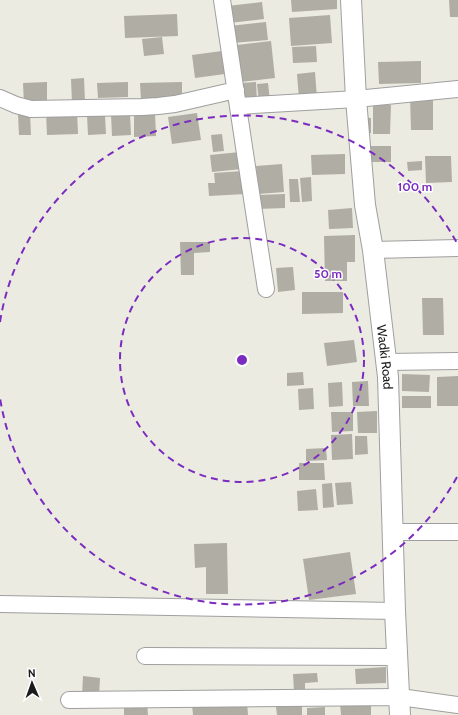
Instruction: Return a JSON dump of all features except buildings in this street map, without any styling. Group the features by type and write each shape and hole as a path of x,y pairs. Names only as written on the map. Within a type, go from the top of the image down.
{"street":[{"path":"222,0 266,289"},
{"name":"Wadki Road","path":"351,0 356,99 365,205 373,250 388,376 395,612 400,706"},
{"path":"238,106 356,99 458,89"},
{"path":"0,98 16,105 31,109 142,107 175,104 236,90"},
{"path":"373,250 458,248"},
{"path":"386,362 458,362"},
{"path":"393,532 458,532"},
{"path":"0,604 395,612"},
{"path":"145,656 398,657"},
{"path":"69,700 400,706 458,705"}]}
